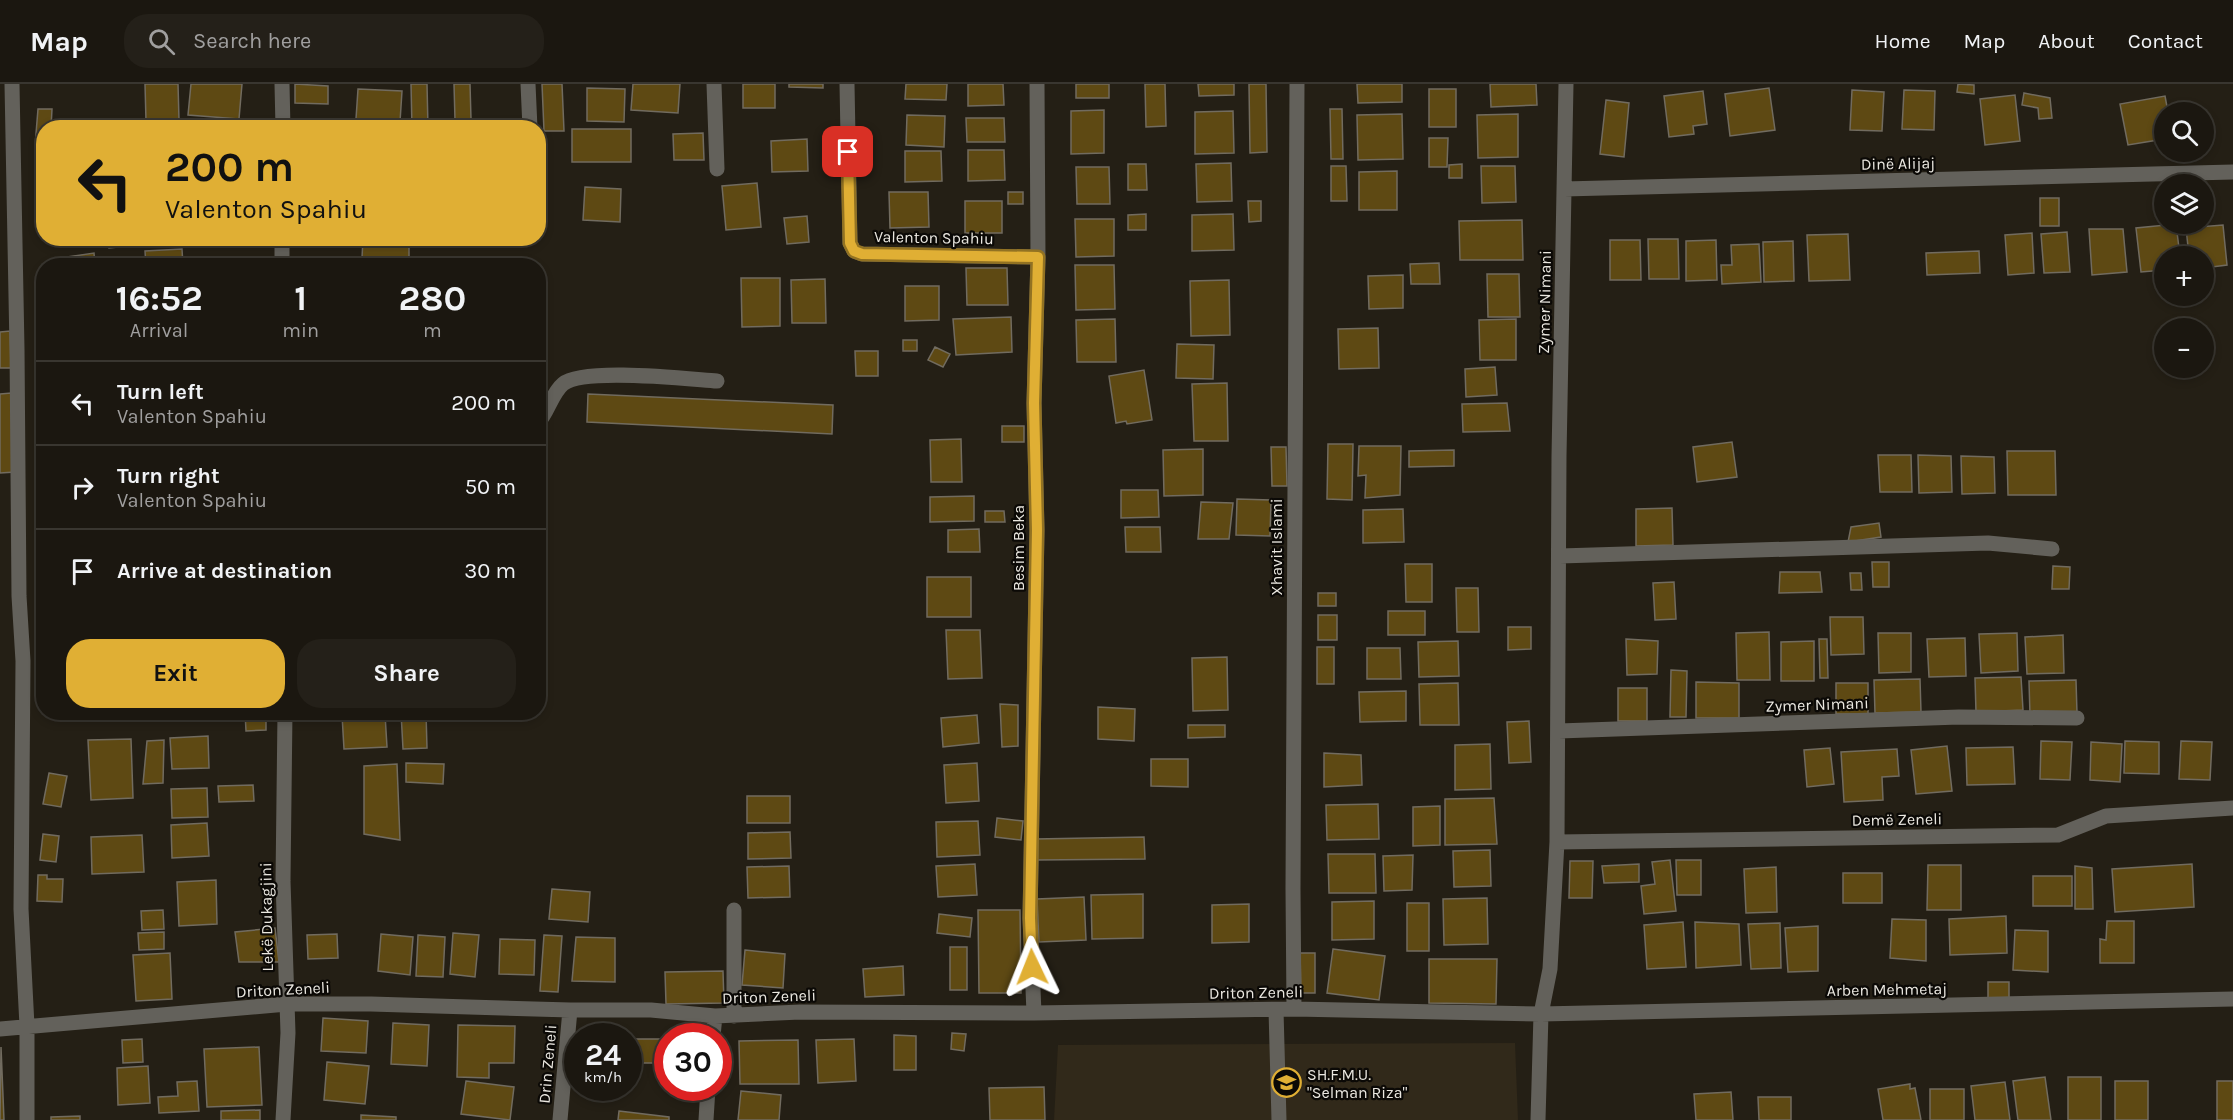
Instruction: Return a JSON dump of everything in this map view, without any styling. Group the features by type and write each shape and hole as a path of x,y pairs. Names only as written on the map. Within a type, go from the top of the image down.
{"street":[{"path":"12,84 19,596 23,661 21,909 27,1026 27,1120"},
{"path":"282,84 283,120"},
{"path":"528,84 530,120"},
{"path":"714,84 717,169"},
{"name":"Valenton Spahiu","path":"847,84 850,243 854,251 862,254 1038,257"},
{"name":"Besim Beka","path":"1034,1013 1030,918 1037,530 1034,403 1038,257 1037,84"},
{"name":"Xhavit Islami","path":"1294,1010 1297,84"},
{"name":"Zymer Nimani","path":"1538,1120 1541,1014 1550,969 1557,842 1566,84"},
{"name":"Dinë Alijaj","path":"1564,189 2233,172"},
{"path":"546,415 562,385 570,380 591,375 717,381"},
{"path":"1560,556 1988,543 2052,549"},
{"name":"Zymer Nimani","path":"1559,731 1959,717 2077,718"},
{"name":"Lekë Dukagjini","path":"283,1120 288,1033 283,881 285,720"},
{"name":"Demë Zeneli","path":"1557,842 2058,834 2106,816 2233,808"},
{"path":"734,910 734,1016"},
{"name":"Arben Mehmetaj","path":"1541,1014 2233,999"},
{"name":"Driton Zeneli","path":"0,1029 287,1004 371,1004 570,1011 651,1010 715,1016 800,1012 1034,1013 1276,1010 1541,1014"},
{"path":"1276,1010 1279,1120"},
{"name":"Drin Zeneli","path":"560,1120 570,1011"},
{"path":"714,1023 715,1016"},
{"path":"706,1120 707,1101"}],"shaded area":[{"name":"SH.F.M.U. \"Selman Riza\"","path":"1515,1043 1518,1120 1054,1120 1058,1045"}],"building":[{"path":"145,84 178,84 179,120 146,120"},
{"path":"191,84 242,84 239,119 188,115"},
{"path":"295,84 328,86 328,104 295,103"},
{"path":"411,84 427,84 428,120 412,120"},
{"path":"454,84 470,84 471,119 455,120"},
{"path":"542,84 562,84 564,131 546,131 546,120 544,120"},
{"path":"633,84 680,84 678,113 631,110"},
{"path":"743,84 775,84 775,108 743,108"},
{"path":"789,84 823,84 823,88 789,87"},
{"path":"906,84 947,84 946,100 905,99"},
{"path":"968,84 1003,84 1004,105 968,106"},
{"path":"1076,84 1109,84 1109,98 1076,98"},
{"path":"1145,84 1165,84 1166,126 1146,127"},
{"path":"1198,84 1234,84 1234,95 1199,96"},
{"path":"1249,84 1266,84 1267,152 1250,153"},
{"path":"1357,84 1402,84 1402,102 1358,103"},
{"path":"1490,84 1536,84 1537,105 1491,107"},
{"path":"1958,84 1974,85 1974,94 1957,92"},
{"path":"587,88 625,89 624,122 587,121"},
{"path":"1769,88 1775,130 1730,136 1725,94"},
{"path":"358,89 402,91 400,120 356,119"},
{"path":"1429,89 1456,89 1456,127 1429,127"},
{"path":"1852,90 1884,92 1882,131 1850,130"},
{"path":"1904,90 1935,91 1934,130 1902,129"},
{"path":"1703,91 1707,124 1693,126 1694,134 1669,137 1664,96"},
{"path":"2024,93 2050,98 2052,118 2039,119 2038,108 2022,105"},
{"path":"2015,95 2020,141 1985,145 1980,99"},
{"path":"2165,96 2166,102 2154,102 2154,141 2128,145 2120,104"},
{"path":"1606,100 1629,103 1624,157 1600,154"},
{"path":"38,109 52,109 51,120 37,120"},
{"path":"1330,109 1342,109 1343,159 1331,159"},
{"path":"1104,110 1104,153 1071,154 1071,111"},
{"path":"1233,111 1234,153 1195,154 1195,112"},
{"path":"1402,114 1403,159 1358,160 1357,115"},
{"path":"1518,114 1518,157 1478,158 1477,115"},
{"path":"907,115 945,116 944,147 906,145"},
{"path":"966,118 1004,118 1005,142 967,142"},
{"path":"572,129 631,129 631,162 572,162"},
{"path":"703,133 704,160 674,160 673,134"},
{"path":"1429,138 1448,138 1447,167 1429,167"},
{"path":"807,139 808,171 772,172 771,141"},
{"path":"968,150 1004,150 1005,180 968,181"},
{"path":"905,151 941,151 942,181 905,182"},
{"path":"1231,163 1232,201 1197,202 1196,164"},
{"path":"1128,164 1146,164 1147,190 1128,190"},
{"path":"1462,164 1462,178 1449,178 1449,165"},
{"path":"1331,166 1346,166 1347,201 1331,201"},
{"path":"1481,166 1515,166 1516,202 1482,203"},
{"path":"1076,167 1109,167 1110,204 1077,204"},
{"path":"1397,171 1397,210 1359,210 1359,172"},
{"path":"757,183 761,227 726,230 722,186"},
{"path":"585,187 621,189 620,222 583,220"},
{"path":"889,192 928,192 929,227 890,228"},
{"path":"1008,192 1023,192 1023,204 1008,204"},
{"path":"2040,198 2059,198 2059,226 2040,226"},
{"path":"965,201 1002,201 1002,233 965,233"},
{"path":"1248,201 1261,201 1261,221 1249,222"},
{"path":"1146,214 1146,230 1128,230 1128,215"},
{"path":"1233,214 1234,250 1192,251 1192,215"},
{"path":"807,216 809,242 787,244 784,218"},
{"path":"1075,219 1114,219 1114,256 1076,257"},
{"path":"1522,220 1523,260 1460,260 1459,221"},
{"path":"2223,225 2227,265 2214,267 2214,246 2188,246 2187,234 2214,234 2214,226"},
{"path":"2154,226 2154,234 2177,234 2179,246 2154,246 2154,271 2141,272 2136,228"},
{"path":"2089,229 2123,229 2127,272 2092,275"},
{"path":"2067,232 2070,272 2044,273 2041,234"},
{"path":"2032,233 2034,273 2008,275 2005,235"},
{"path":"1848,234 1850,280 1809,281 1807,235"},
{"path":"1648,239 1678,239 1679,279 1649,279"},
{"path":"1610,240 1640,240 1641,280 1610,280"},
{"path":"1716,240 1717,280 1686,281 1686,241"},
{"path":"1793,241 1794,281 1764,282 1763,242"},
{"path":"1759,244 1761,282 1722,284 1721,265 1732,265 1731,245"},
{"path":"363,246 409,246 409,258 362,258"},
{"path":"182,249 183,258 145,258 145,251"},
{"path":"1979,251 1980,273 1927,275 1926,253"},
{"path":"94,253 94,258 61,258"},
{"path":"205,257 245,257 245,258"},
{"path":"1439,263 1440,284 1411,284 1410,264"},
{"path":"1075,265 1114,265 1115,309 1076,310"},
{"path":"966,268 1007,268 1008,305 967,305"},
{"path":"1487,274 1519,274 1520,317 1488,317"},
{"path":"1403,275 1403,308 1369,309 1368,276"},
{"path":"741,278 780,278 780,326 742,327"},
{"path":"825,279 826,323 792,323 791,280"},
{"path":"1229,280 1230,335 1191,336 1190,281"},
{"path":"905,286 939,286 939,320 905,321"},
{"path":"1011,317 1012,352 956,355 953,319"},
{"path":"1115,319 1116,362 1077,362 1076,320"},
{"path":"1516,319 1516,360 1480,360 1479,320"},
{"path":"1378,328 1379,368 1339,369 1338,329"},
{"path":"10,331 11,368 0,368 0,332"},
{"path":"903,340 917,340 917,351 903,351"},
{"path":"1177,344 1214,345 1213,379 1176,378"},
{"path":"935,347 950,354 943,367 928,360"},
{"path":"855,351 878,351 878,376 856,376"},
{"path":"1495,367 1497,395 1466,397 1465,369"},
{"path":"1144,370 1152,420 1127,424 1126,421 1116,423 1109,376"},
{"path":"1227,383 1228,441 1194,441 1192,384"},
{"path":"11,393 15,472 0,473 0,394"},
{"path":"588,394 833,405 832,434 587,422"},
{"path":"1507,403 1510,431 1463,432 1462,404"},
{"path":"1002,426 1024,426 1024,442 1002,442"},
{"path":"961,439 962,482 931,482 930,440"},
{"path":"1732,442 1737,477 1697,482 1693,447"},
{"path":"1328,444 1353,444 1352,500 1327,499"},
{"path":"1359,446 1401,446 1400,495 1365,498 1366,475 1358,476"},
{"path":"1271,447 1286,447 1287,486 1272,486"},
{"path":"1203,449 1203,495 1164,496 1163,450"},
{"path":"1454,450 1454,466 1409,467 1409,451"},
{"path":"2007,451 2055,451 2056,495 2008,495"},
{"path":"1878,455 1911,455 1912,492 1880,492"},
{"path":"1918,455 1951,456 1952,492 1919,493"},
{"path":"1961,456 1994,457 1995,493 1962,494"},
{"path":"1121,490 1158,490 1159,517 1121,518"},
{"path":"974,496 974,521 930,522 930,497"},
{"path":"1237,499 1271,500 1270,536 1236,535"},
{"path":"1201,502 1233,503 1229,539 1198,539"},
{"path":"1672,508 1673,545 1636,546 1636,509"},
{"path":"1403,509 1404,542 1363,543 1363,510"},
{"path":"985,511 1004,511 1005,522 985,522"},
{"path":"1879,523 1881,537 1848,542 1851,527"},
{"path":"1125,527 1160,527 1161,552 1126,552"},
{"path":"979,529 980,552 948,552 948,530"},
{"path":"1872,562 1889,562 1889,587 1873,587"},
{"path":"1405,564 1432,564 1432,602 1406,602"},
{"path":"2053,566 2070,567 2069,589 2052,589"},
{"path":"1780,572 1820,572 1822,592 1779,593"},
{"path":"1850,573 1861,573 1862,590 1851,590"},
{"path":"927,577 971,577 971,617 927,617"},
{"path":"1674,582 1676,619 1655,620 1653,583"},
{"path":"1456,588 1478,588 1479,632 1457,632"},
{"path":"1318,593 1336,593 1336,606 1318,606"},
{"path":"1388,611 1425,611 1425,635 1388,635"},
{"path":"1318,615 1337,615 1337,640 1318,640"},
{"path":"1830,617 1863,617 1864,654 1831,655"},
{"path":"1508,627 1531,627 1531,649 1508,650"},
{"path":"946,630 980,630 982,678 948,679"},
{"path":"1769,632 1770,680 1737,680 1736,633"},
{"path":"1878,633 1911,633 1911,672 1879,673"},
{"path":"2017,633 2018,671 1981,673 1979,634"},
{"path":"2063,635 2064,673 2027,674 2025,637"},
{"path":"1965,638 1966,676 1929,677 1927,639"},
{"path":"1626,639 1658,641 1657,674 1627,675"},
{"path":"1819,639 1827,639 1828,678 1820,678"},
{"path":"1458,641 1459,676 1419,677 1418,642"},
{"path":"1814,641 1814,681 1781,681 1781,642"},
{"path":"1317,647 1334,647 1334,684 1317,684"},
{"path":"1367,648 1400,648 1401,679 1367,679"},
{"path":"1227,657 1228,710 1193,711 1192,658"},
{"path":"1671,670 1687,671 1686,717 1670,717"},
{"path":"2021,677 2023,710 1976,712 1975,678"},
{"path":"1920,679 1921,712 1875,713 1874,680"},
{"path":"2076,680 2077,713 2030,715 2029,681"},
{"path":"1696,682 1739,683 1739,718 1696,718"},
{"path":"1458,683 1459,725 1420,725 1419,684"},
{"path":"1836,683 1868,683 1868,714 1836,714"},
{"path":"1618,688 1647,688 1647,721 1618,721"},
{"path":"1406,691 1406,721 1360,722 1359,692"},
{"path":"1000,704 1018,705 1018,746 1002,747"},
{"path":"1098,707 1135,709 1134,741 1098,739"},
{"path":"977,715 979,743 943,747 941,718"},
{"path":"245,720 266,720 266,730 246,731"},
{"path":"342,720 385,720 387,747 344,749"},
{"path":"401,720 426,720 427,748 403,749"},
{"path":"1529,721 1531,762 1509,763 1507,722"},
{"path":"1188,725 1225,725 1225,737 1188,738"},
{"path":"208,736 209,768 172,769 170,738"},
{"path":"131,739 133,798 91,800 88,740"},
{"path":"164,740 163,783 143,784 147,741"},
{"path":"2041,741 2072,742 2070,780 2040,779"},
{"path":"2125,741 2159,742 2159,774 2124,773"},
{"path":"2181,741 2212,742 2210,780 2179,779"},
{"path":"2091,742 2122,744 2120,782 2090,780"},
{"path":"1490,744 1491,789 1455,790 1455,745"},
{"path":"1947,746 1952,791 1916,794 1911,750"},
{"path":"2013,747 2015,784 1967,785 1966,748"},
{"path":"1830,748 1834,784 1807,787 1804,750"},
{"path":"1897,749 1899,776 1882,777 1883,800 1844,802 1841,752"},
{"path":"1324,753 1361,755 1362,785 1324,787"},
{"path":"1151,759 1188,759 1188,787 1151,786"},
{"path":"406,763 444,764 443,784 406,782"},
{"path":"977,763 979,801 946,803 944,765"},
{"path":"397,764 400,840 364,834 364,766"},
{"path":"49,773 67,776 61,807 43,804"},
{"path":"253,785 254,801 219,802 218,786"},
{"path":"207,788 208,817 172,818 171,789"},
{"path":"747,796 790,796 790,823 747,823"},
{"path":"1494,798 1497,844 1445,845 1445,799"},
{"path":"1378,804 1379,839 1327,840 1326,805"},
{"path":"1440,806 1440,845 1413,846 1413,807"},
{"path":"997,818 1023,821 1021,840 995,837"},
{"path":"978,821 980,855 937,857 936,822"},
{"path":"207,823 209,856 172,858 171,825"},
{"path":"790,832 791,858 748,859 748,833"},
{"path":"43,834 59,836 56,862 40,860"},
{"path":"142,835 144,872 92,874 91,837"},
{"path":"1144,837 1145,859 1036,860 1035,839"},
{"path":"1490,850 1491,886 1454,887 1453,851"},
{"path":"1328,854 1375,854 1376,893 1329,893"},
{"path":"1413,855 1412,890 1384,891 1383,856"},
{"path":"1670,860 1676,911 1644,914 1641,886 1655,884 1652,862"},
{"path":"1676,860 1701,860 1701,895 1677,895"},
{"path":"1570,861 1593,861 1592,898 1569,898"},
{"path":"975,864 977,895 938,897 936,866"},
{"path":"1639,864 1639,882 1604,883 1602,866"},
{"path":"2192,864 2194,907 2115,912 2112,869"},
{"path":"1928,865 1961,865 1961,910 1927,910"},
{"path":"789,866 790,897 748,898 747,867"},
{"path":"2075,866 2092,868 2093,909 2075,909"},
{"path":"1776,867 1777,912 1746,913 1744,869"},
{"path":"1843,873 1882,873 1882,903 1843,903"},
{"path":"38,875 47,875 47,879 63,879 62,902 37,901"},
{"path":"2033,876 2072,876 2072,906 2033,906"},
{"path":"216,880 217,924 179,926 177,882"},
{"path":"552,889 590,892 588,922 549,919"},
{"path":"1143,894 1143,938 1092,939 1091,895"},
{"path":"1084,897 1086,940 1039,942 1037,899"},
{"path":"1487,898 1488,944 1444,945 1443,899"},
{"path":"1374,901 1374,939 1332,940 1332,902"},
{"path":"1407,903 1429,903 1429,951 1407,951"},
{"path":"1249,904 1249,942 1212,943 1212,905"},
{"path":"163,910 164,929 142,930 141,911"},
{"path":"978,910 1020,910 1021,993 979,993"},
{"path":"939,914 972,918 970,937 937,933"},
{"path":"2006,916 2007,953 1950,955 1949,919"},
{"path":"1892,919 1926,920 1926,961 1890,958"},
{"path":"2107,921 2134,921 2134,963 2100,963 2100,939 2106,940"},
{"path":"1683,922 1686,967 1647,969 1644,925"},
{"path":"1695,922 1739,924 1741,965 1696,968"},
{"path":"1780,923 1781,968 1751,969 1748,924"},
{"path":"1818,926 1818,971 1788,972 1785,928"},
{"path":"275,928 279,962 239,962 235,932"},
{"path":"2015,930 2048,931 2048,972 2013,970"},
{"path":"164,932 164,949 139,950 138,933"},
{"path":"453,933 479,935 475,977 450,974"},
{"path":"337,934 338,958 308,959 307,935"},
{"path":"381,934 413,937 410,975 378,971"},
{"path":"418,935 445,937 443,977 416,976"},
{"path":"544,935 562,936 558,992 540,991"},
{"path":"576,937 615,938 615,982 572,981"},
{"path":"500,939 535,940 534,975 499,974"},
{"path":"950,947 967,947 967,990 950,990"},
{"path":"1333,949 1385,956 1379,1000 1327,993"},
{"path":"745,950 785,954 783,988 742,985"},
{"path":"170,953 172,999 136,1001 133,955"},
{"path":"1300,953 1315,953 1315,993 1301,993"},
{"path":"1429,959 1497,959 1496,1004 1429,1003"},
{"path":"903,966 904,995 865,997 863,969"},
{"path":"723,971 724,1003 666,1004 665,972"},
{"path":"1988,982 2009,982 2009,1000 1988,999"},
{"path":"323,1018 368,1021 366,1053 321,1051"},
{"path":"393,1023 429,1025 427,1066 391,1064"},
{"path":"458,1025 515,1026 514,1063 489,1063 489,1078 457,1077"},
{"path":"952,1033 966,1034 964,1051 951,1049"},
{"path":"894,1035 916,1036 916,1070 894,1070"},
{"path":"142,1039 143,1062 123,1063 122,1040"},
{"path":"642,1039 654,1039 654,1063 642,1063"},
{"path":"854,1039 856,1081 818,1083 816,1040"},
{"path":"798,1040 799,1084 740,1084 739,1041"},
{"path":"1,1047 4,1120 0,1120"},
{"path":"259,1047 262,1105 207,1107 204,1049"},
{"path":"327,1062 369,1066 365,1104 324,1100"},
{"path":"148,1066 150,1103 118,1105 117,1068"},
{"path":"2045,1077 2051,1120 2018,1120 2013,1081"},
{"path":"2068,1077 2101,1077 2101,1120 2068,1120"},
{"path":"197,1081 199,1111 159,1113 158,1097 178,1096 177,1082"},
{"path":"466,1081 514,1087 510,1120 461,1114"},
{"path":"2115,1081 2148,1081 2148,1120 2115,1120"},
{"path":"2217,1081 2233,1081 2233,1120 2217,1120"},
{"path":"2005,1082 2010,1120 1975,1120 1971,1086"},
{"path":"1910,1084 1910,1089 1915,1088 1921,1120 1883,1120 1878,1089"},
{"path":"1044,1087 1045,1120 990,1120 989,1088"},
{"path":"1930,1089 1964,1089 1964,1120 1930,1120"},
{"path":"741,1091 781,1095 779,1120 738,1120"},
{"path":"1731,1092 1733,1120 1696,1120 1694,1094"},
{"path":"1758,1097 1791,1097 1791,1120 1759,1120"},
{"path":"260,1110 260,1120 221,1120 221,1111"},
{"path":"619,1111 669,1117 669,1120 618,1120"},
{"path":"361,1115 396,1117 396,1120 361,1120"},
{"path":"80,1116 80,1120 51,1120 51,1117"}],"place":[{"name":"SH.F.M.U. \"Selman Riza\"","path":"1286,1083"}],"route":[{"path":"848,152 850,243 854,251 862,254 1038,257 1034,403 1037,530 1030,918 1032,967"}]}
